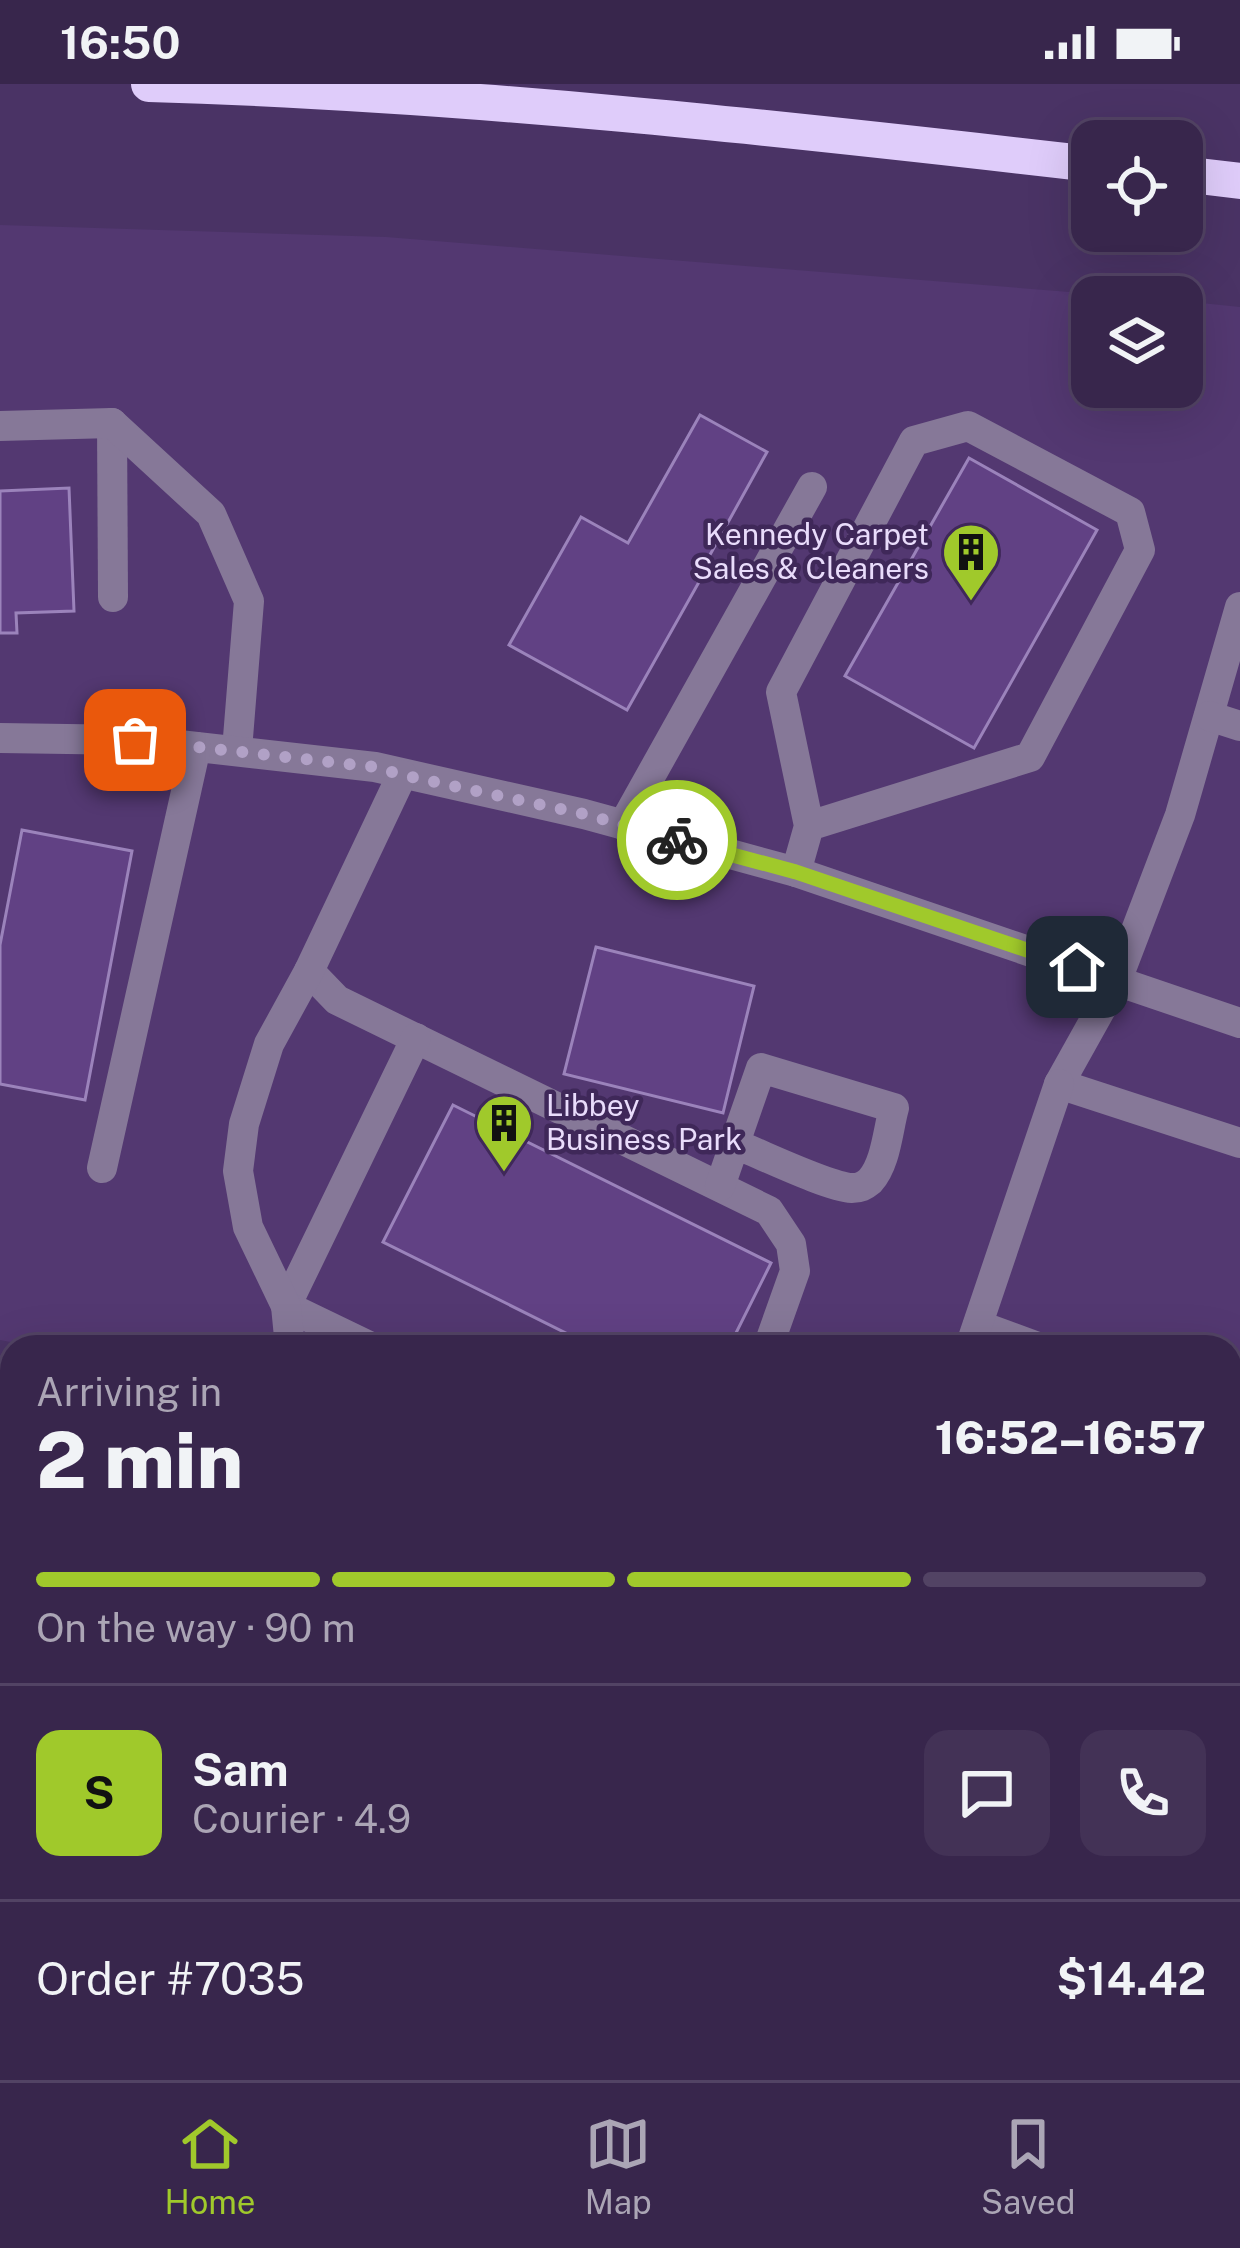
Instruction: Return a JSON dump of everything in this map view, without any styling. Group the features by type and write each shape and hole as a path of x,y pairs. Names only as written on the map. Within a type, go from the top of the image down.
{"highway":[{"path":"149,84 553,108 1071,162"},
{"path":"1203,177 1240,181"}],"street":[{"path":"112,423 112,597"},
{"path":"0,426 112,423 212,514 249,601 237,750"},
{"path":"796,872 809,826 781,692 914,441 968,426 1130,512 1140,550 1030,757 809,826"},
{"path":"623,825 812,487"},
{"path":"974,1335 1059,1084 1117,980 1180,815 1240,607"},
{"path":"1208,716 1240,726"},
{"path":"0,738 135,740 375,767 623,825 796,872 1240,1023"},
{"path":"103,1168 196,747"},
{"path":"289,1335 286,1306 248,1227 238,1171 244,1124 269,1044 402,775"},
{"path":"309,971 337,1000 770,1210 791,1244 794,1271 772,1335"},
{"path":"286,1306 416,1038"},
{"path":"720,1186 761,1068 894,1108 878,1167 862,1186 830,1182 735,1144"},
{"path":"1059,1084 1240,1143"},
{"path":"286,1306 346,1335"}],"shaded area":[{"path":"0,225 386,237 1071,292 1071,408 1203,408 1203,303 1240,307 1240,1335 0,1335"}],"building":[{"path":"700,415 767,452 627,710 509,645 581,517 628,543"},
{"name":"Kennedy Carpet Sales & Cleaners","path":"969,458 1097,530 974,748 845,676"},
{"path":"69,488 74,611 16,613 17,633 0,633 0,491"},
{"path":"22,830 132,851 85,1100 0,1084 0,945"},
{"name":"Libbey Business Park","path":"596,947 754,986 723,1113 564,1074"},
{"name":"Libbey Business Park","path":"453,1105 771,1263 735,1335 570,1335 383,1242"}],"way so far":[{"path":"135,740 375,767 677,840"}],"place":[{"name":"Kennedy Carpet Sales & Cleaners","path":"971,603"},
{"name":"Libbey Business Park","path":"504,1174"}],"route":[{"path":"677,840 796,872 1077,967"}]}
